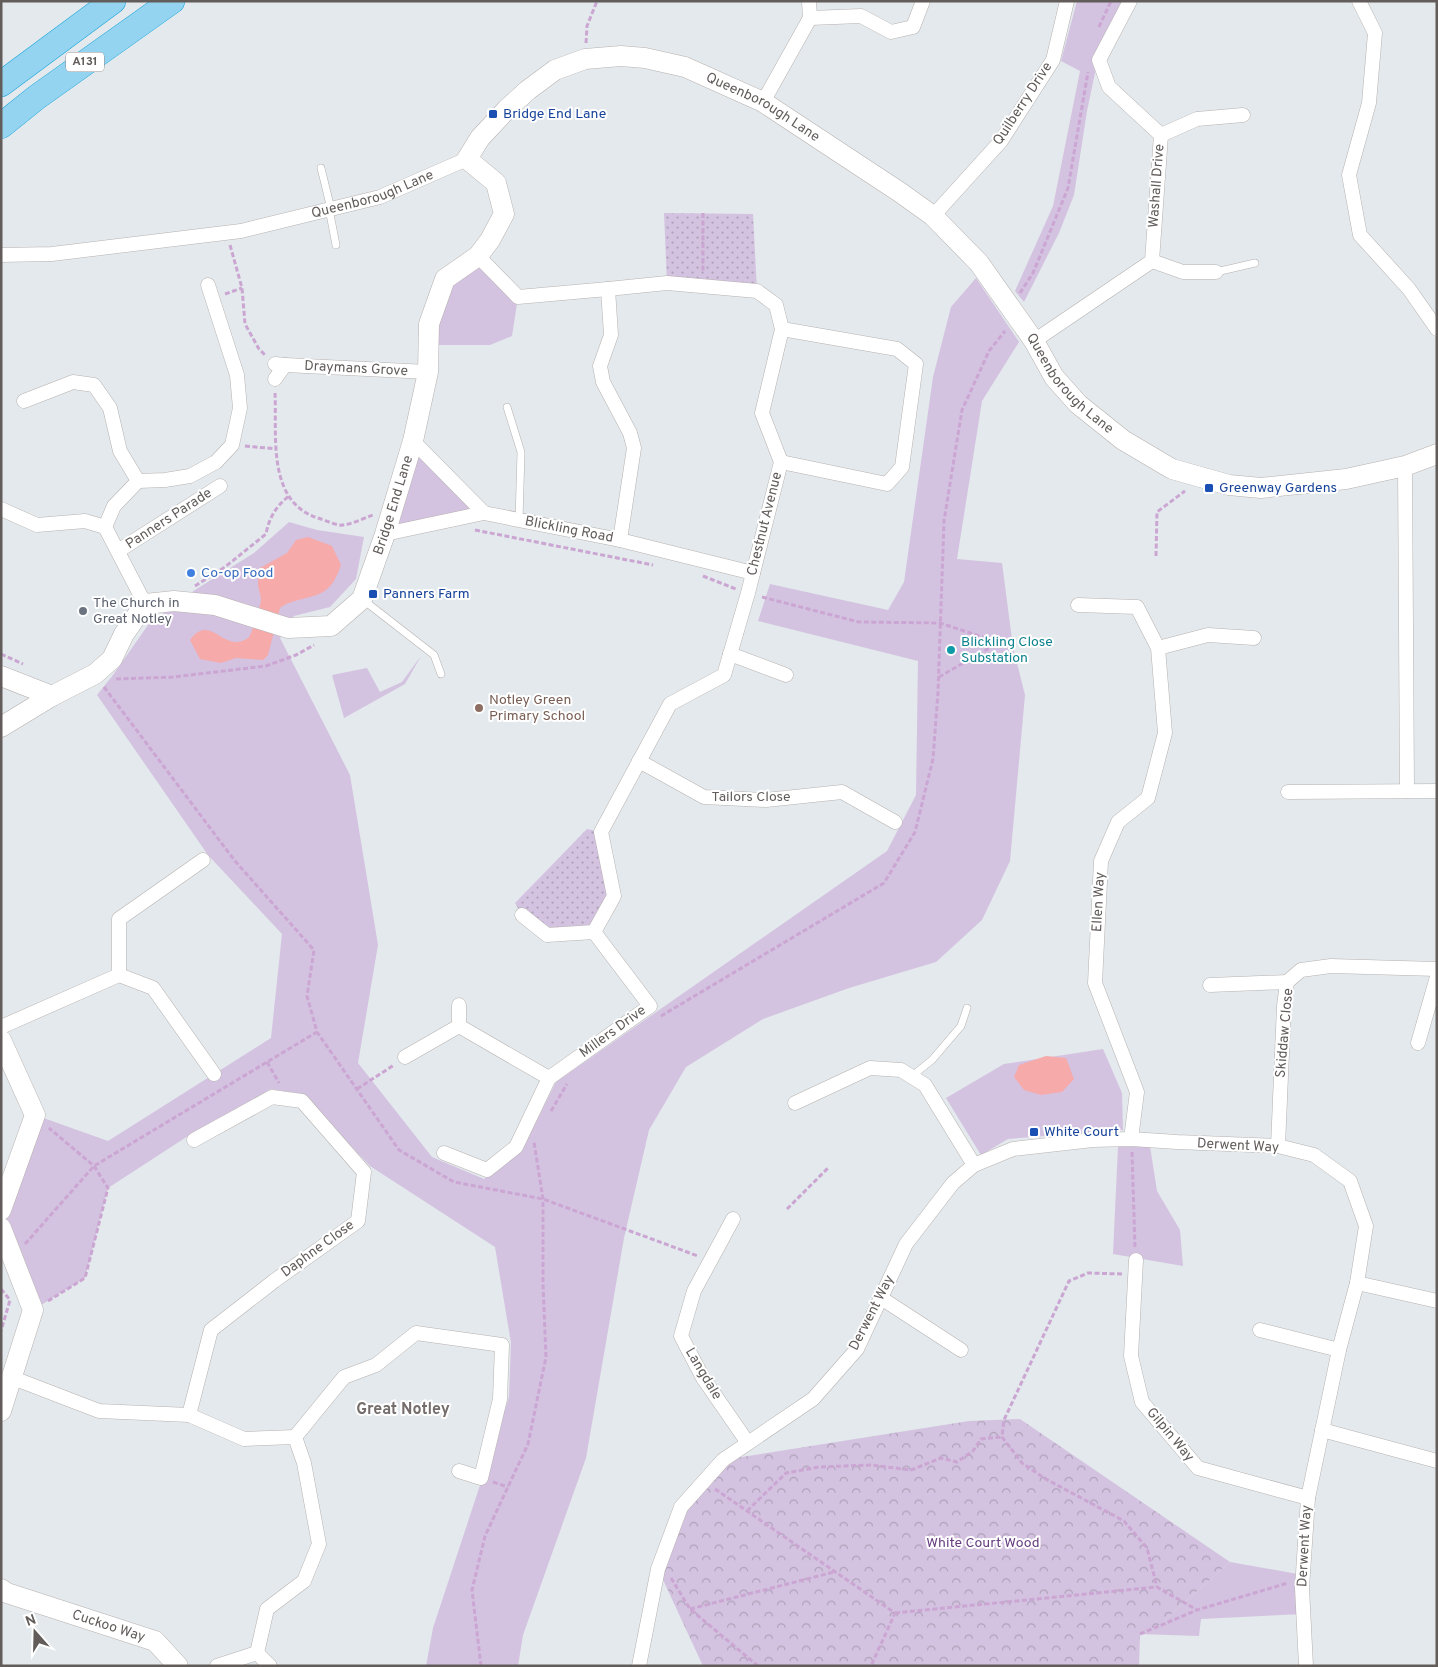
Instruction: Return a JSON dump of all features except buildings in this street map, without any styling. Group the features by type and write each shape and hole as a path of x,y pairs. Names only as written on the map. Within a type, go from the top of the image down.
{"highway":[{"name":"A131","path":"1,84 113,1"},
{"name":"A131","path":"1,126 37,97 172,1"}],"street":[{"path":"763,102 810,18 809,1"},
{"path":"810,18 861,16 892,32 912,27 923,1"},
{"name":"Quilberry Drive","path":"933,216 1001,141 1053,60 1068,1"},
{"name":"Washall Drive","path":"1130,1 1099,60 1109,87 1161,135 1152,262"},
{"path":"1359,1 1375,33 1369,103 1349,175 1360,235 1409,289 1437,329"},
{"name":"Queenborough Lane","path":"1,254 52,254 241,231 380,197 467,159 480,138 507,109 528,90 555,70 585,59 621,56 653,60 685,67 763,102 933,216 979,263 1034,341 1054,377 1078,404 1123,440 1172,469 1229,485 1261,488 1346,479 1405,466 1437,454"},
{"path":"1161,135 1198,118 1243,115"},
{"name":"Bridge End Lane","path":"172,601 215,605 288,628 331,626 362,599 385,534 413,441 428,372 429,324 445,279 478,256 490,240 504,214 496,183 467,159"},
{"name":"Chestnut Avenue","path":"478,256 518,297 667,283 757,291 776,305 782,329 762,413 781,462 748,593 724,675 670,704 600,832 614,896 594,932"},
{"path":"1034,341 1152,262 1183,272 1216,272"},
{"path":"105,527 114,506 138,481 165,480 190,476 216,462 232,445 240,408 237,375 208,285"},
{"path":"608,290 611,335 600,366 603,382 630,433 634,448 620,540"},
{"path":"781,462 887,484 902,467 916,364 897,349 782,329"},
{"path":"275,379 280,364"},
{"name":"Draymans Grove","path":"280,364 428,372"},
{"path":"24,401 73,382 94,384 110,408 120,451 138,481"},
{"path":"413,441 484,513"},
{"path":"1405,466 1407,790"},
{"name":"Panners Parade","path":"118,552 220,486"},
{"path":"1,508 37,525 85,521 105,527 145,604"},
{"name":"Blickling Road","path":"385,534 484,513 620,540 753,573"},
{"path":"1,727 52,696 95,674 112,659 124,634 145,604 172,601"},
{"name":"Ellen Way","path":"1078,605 1138,607 1158,648 1165,733 1148,798 1118,822 1101,862 1096,983 1137,1092 1131,1139"},
{"path":"1158,648 1208,635 1254,638"},
{"path":"730,654 786,674"},
{"path":"1,676 52,696"},
{"name":"Tailors Close","path":"639,762 704,797 766,800 842,792 894,822"},
{"path":"1288,792 1437,791"},
{"path":"119,975 119,919 203,860"},
{"path":"522,915 547,935 594,932"},
{"name":"Millers Drive","path":"444,1152 487,1170 516,1147 549,1078 650,1006 594,932"},
{"name":"Skiddaw Close","path":"1278,1146 1284,1006 1288,982 1302,970 1331,966 1437,969"},
{"path":"1,1027 119,975 153,988 214,1074"},
{"path":"1418,1042 1437,977"},
{"path":"1210,985 1288,982"},
{"path":"459,1005 459,1026"},
{"path":"459,1026 549,1078"},
{"path":"405,1058 459,1026"},
{"path":"1,1040 35,1115 1,1210"},
{"path":"796,1103 870,1068 901,1070 926,1085 974,1165"},
{"name":"Daphne Close","path":"189,1415 211,1330 274,1281 358,1221 364,1172 302,1101 272,1097 194,1140"},
{"name":"Derwent Way","path":"639,1666 658,1569 681,1507 723,1460 814,1399 857,1349 906,1244 953,1183 974,1165 1013,1149 1093,1140 1131,1139 1278,1146 1314,1155 1350,1181 1366,1226 1357,1283 1339,1350 1308,1498 1303,1578 1306,1666"},
{"name":"Langdale","path":"733,1219 694,1291 681,1336 704,1378 748,1443"},
{"path":"1,1228 33,1310 1,1411"},
{"name":"Gilpin Way","path":"1136,1260 1131,1356 1142,1402 1198,1468 1308,1498"},
{"path":"1357,1283 1437,1301"},
{"path":"881,1298 962,1350"},
{"path":"1260,1330 1339,1350"},
{"path":"13,1378 99,1411 189,1415 244,1439 295,1437 344,1376 376,1365 416,1333 502,1345 500,1399 481,1478 459,1471"},
{"path":"1322,1430 1437,1461"},
{"path":"257,1653 267,1609 304,1581 319,1544 304,1463 295,1437"},
{"name":"Cuckoo Way","path":"1,1590 155,1641 178,1666"},
{"path":"218,1666 257,1653"},
{"path":"257,1653 270,1666"}],"lane":[{"path":"321,168 336,245"},
{"path":"1216,272 1256,263"},
{"path":"506,407 522,452 519,520"},
{"path":"362,599 434,655 441,674"},
{"path":"912,1076 932,1060 961,1026 967,1008"}],"path":[{"path":"585,59 587,26 597,1"},
{"path":"1011,308 1033,273 1068,188 1089,68"},
{"path":"703,213 703,285"},
{"path":"227,232 242,288 245,324 259,349 280,364"},
{"path":"275,379 278,471 283,486 294,505 314,517 342,525 376,514 393,504"},
{"path":"232,445 277,449"},
{"path":"1156,556 1157,512 1202,478"},
{"path":"172,601 225,567 266,534 268,521 280,503 289,496"},
{"path":"471,530 486,531 660,566"},
{"path":"698,574 713,582 748,593 859,622 940,624 1013,648"},
{"path":"107,679 173,677 266,666 320,642"},
{"path":"939,678 998,643"},
{"path":"101,682 235,861 314,950 307,996 317,1032 399,1150 454,1182 543,1199 710,1261"},
{"path":"13,1258 94,1166 317,1032"},
{"path":"357,1089 405,1058"},
{"path":"267,1062 289,1100"},
{"path":"33,1310 85,1278 108,1188 94,1166 35,1115"},
{"path":"1131,1139 1136,1260"},
{"path":"786,1209 828,1167"},
{"path":"481,1666 472,1590 485,1536 528,1444 546,1357 542,1285 543,1199"},
{"path":"1135,1275 1088,1273 1069,1282 1004,1420 1002,1437 1022,1463 1044,1478 1124,1521 1148,1548 1157,1587"},
{"path":"1,1289 10,1300 1,1330"},
{"path":"747,1511 786,1473 819,1467 871,1465 912,1470 941,1458 958,1462 973,1451 981,1439 1002,1437"},
{"path":"704,1482 895,1613 1157,1587 1197,1610"},
{"path":"661,1561 690,1609 758,1666"},
{"path":"690,1609 834,1572"},
{"path":"1140,1634 1197,1610 1303,1578"},
{"path":"872,1666 895,1613"}],"green space":[{"path":"1077,1 1130,1 1096,68 1087,111 1074,195 1059,233 1024,302 1015,291 1053,206 1080,71 1061,61"},
{"path":"664,213 753,214 757,291 667,283"},
{"path":"478,256 518,297 512,336 490,345 429,345 445,279"},
{"path":"976,278 1019,342 982,401 957,559 1002,563 1013,647 1025,695 1010,861 982,920 936,962 849,988 763,1019 686,1067 649,1130 624,1238 586,1458 523,1635 518,1666 426,1666 433,1628 509,1397 511,1343 495,1247 370,1166 302,1094 271,1089 188,1136 108,1188 85,1278 33,1310 1,1210 35,1115 108,1141 271,1038 282,934 208,855 97,695 148,625 195,590 254,553 289,522 317,530 364,537 356,579 330,607 294,616 280,638 350,775 378,945 358,1063 432,1157 484,1179 523,1148 556,1082 887,851 916,795 918,661 758,621 770,584 888,610 904,582 933,377 951,307"},
{"path":"413,441 484,513 385,534"},
{"path":"421,656 405,684 344,718 332,675 367,668 380,692 402,682"},
{"path":"587,829 601,832 614,896 594,932 547,935 522,915 515,903"},
{"path":"1103,1049 1122,1093 1123,1130 1008,1139 981,1155 946,1098 1004,1064"},
{"path":"1149,1140 1157,1191 1180,1230 1183,1266 1113,1254 1118,1147"},
{"name":"White Court Wood","path":"1020,1419 1230,1562 1157,1627 1140,1634 1139,1666 703,1666 658,1569 681,1507 723,1460 969,1421"},
{"path":"1230,1562 1303,1575 1303,1614 1201,1619 1199,1636 1140,1634 1157,1627"}],"shaded area":[{"path":"308,537 332,546 341,565 338,574 330,586 321,593 289,603 280,608 268,655 263,660 236,658 221,663 200,659 190,640 203,630 235,642 249,637 261,603 258,584 260,568 287,553 296,540"},
{"path":"1046,1056 1066,1058 1074,1079 1062,1092 1041,1095 1024,1090 1014,1077 1019,1065"}],"place":[{"name":"Bridge End Lane","path":"493,114"},
{"name":"Greenway Gardens","path":"1209,488"},
{"name":"Co-op Food","path":"191,573"},
{"name":"Panners Farm","path":"373,594"},
{"name":"The Church in Great Notley","path":"83,611"},
{"name":"Blickling Close Substation","path":"951,650"},
{"name":"Notley Green Primary School","path":"479,708"},
{"name":"White Court","path":"1034,1132"}],"district":[{"name":"Great Notley","path":"403,1410"}]}
